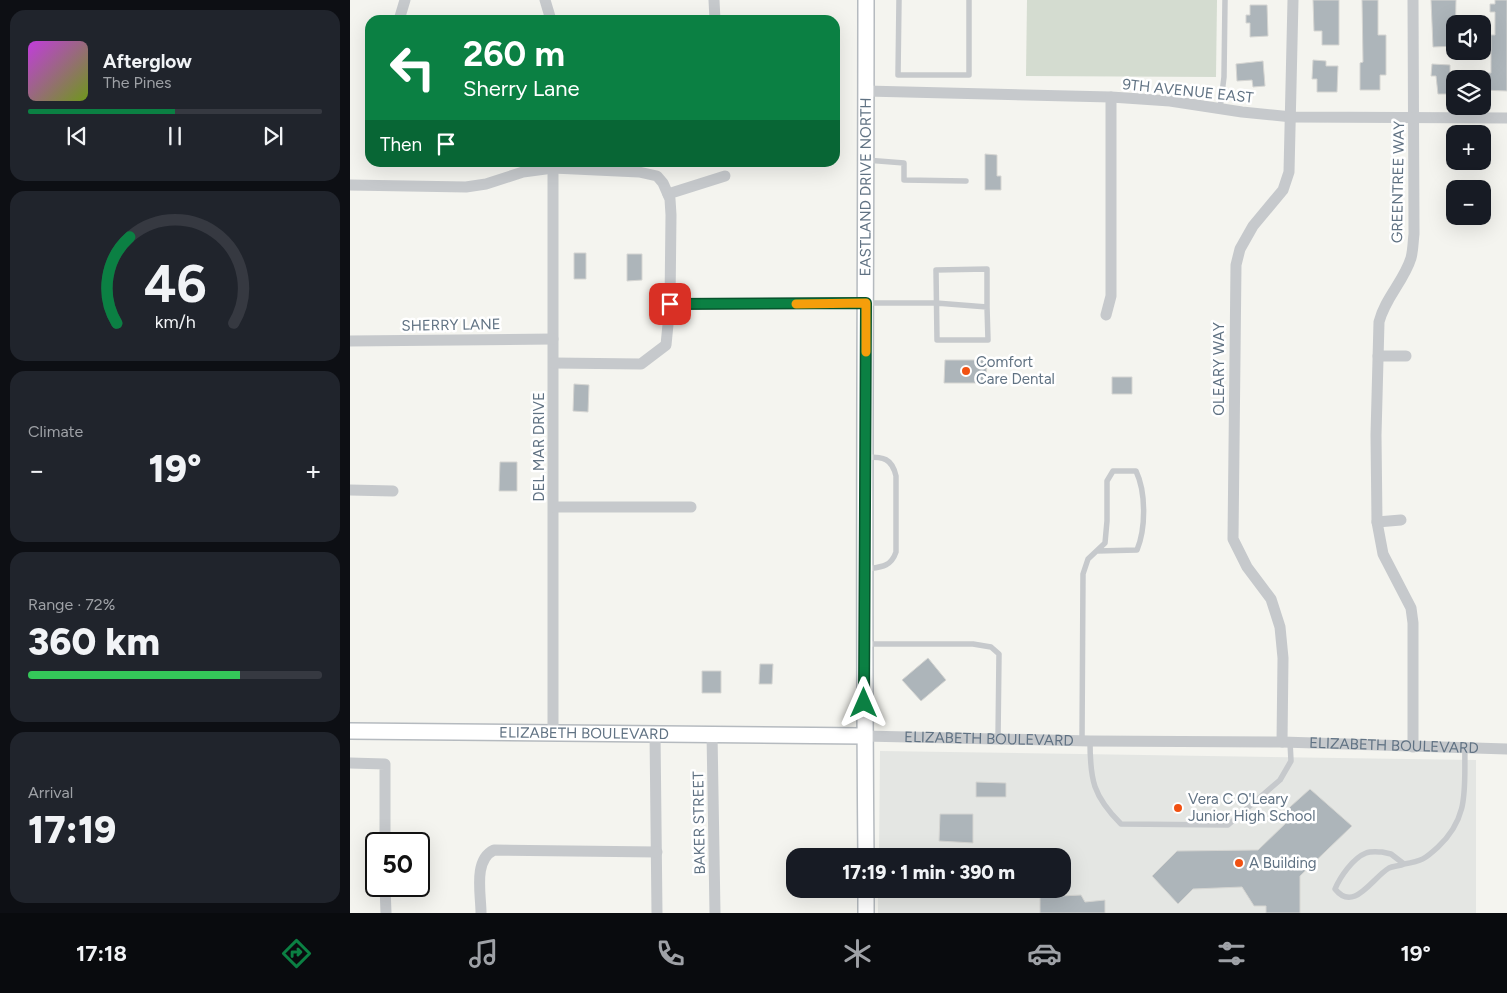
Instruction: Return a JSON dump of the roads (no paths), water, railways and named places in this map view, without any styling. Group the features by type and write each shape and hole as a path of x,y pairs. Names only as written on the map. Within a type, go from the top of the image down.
{"main road":[{"name":"EASTLAND DRIVE NORTH","path":"866,0 864,644 866,848"},
{"name":"ELIZABETH BOULEVARD","path":"350,731 712,733 864,736"},
{"path":"866,898 866,913"}],"street":[{"path":"400,15 405,0"},
{"path":"714,0 716,15"},
{"name":"OLEARY WAY","path":"1286,742 1280,627 1270,599 1247,567 1233,539 1234,327 1236,265 1240,249 1253,226 1283,190 1289,172 1292,117 1293,0"},
{"name":"GREENTREE WAY","path":"1413,0 1415,116 1414,234 1411,258 1402,278 1382,308 1379,322 1376,435 1378,522 1383,554 1411,608 1413,623 1413,747"},
{"path":"547,1 550,15"},
{"name":"9TH AVENUE EAST","path":"866,91 1111,97 1170,101 1292,117 1415,116 1507,118"},
{"path":"1106,315 1111,296 1111,97"},
{"path":"350,185 466,187 486,184 544,167"},
{"name":"DEL MAR DRIVE","path":"553,167 554,732"},
{"path":"554,363 641,364 666,345 670,304 671,215 668,194 663,183 657,176 639,172 578,167"},
{"path":"668,194 725,176"},
{"path":"670,304 866,303"},
{"name":"SHERRY LANE","path":"350,341 553,339"},
{"path":"1378,356 1406,356"},
{"path":"350,490 393,491"},
{"path":"554,507 691,507"},
{"path":"1378,522 1401,520"},
{"path":"655,733 657,913"},
{"name":"BAKER STREET","path":"712,733 715,913"},
{"name":"ELIZABETH BOULEVARD","path":"864,736 1086,741 1286,742 1507,749"},
{"path":"350,763 385,764 385,832"},
{"path":"481,913 481,864 486,854 494,850 657,852"},
{"path":"385,897 386,913"}],"lane":[{"path":"899,0 898,74 968,75 969,0"},
{"path":"1220,109 1224,77 1224,0"},
{"path":"866,160 904,163 904,180 966,181"},
{"path":"987,269 987,307 988,340 937,340 936,270 987,269"},
{"path":"866,303 936,303 987,307"},
{"path":"865,569 885,567 893,562 896,552 896,476 894,465 884,458 866,457"},
{"path":"1097,551 1137,550 1142,538 1142,484 1136,470 1113,471 1107,481 1105,543 1088,559 1082,574 1086,741 1090,774 1103,806 1121,824 1228,825 1280,780 1291,761 1286,742"},
{"path":"864,644 973,644 991,647 999,654 998,739"},
{"path":"1404,864 1390,854 1367,853 1356,860 1339,880 1335,889 1340,898 1348,903 1354,902 1364,896 1388,869 1424,860 1445,840 1458,823 1463,806 1465,748"}],"place":[{"name":"Comfort Care Dental","path":"966,371"},
{"name":"Vera C O'Leary Junior High School","path":"1178,808"},
{"name":"A Building","path":"1239,863"}]}
